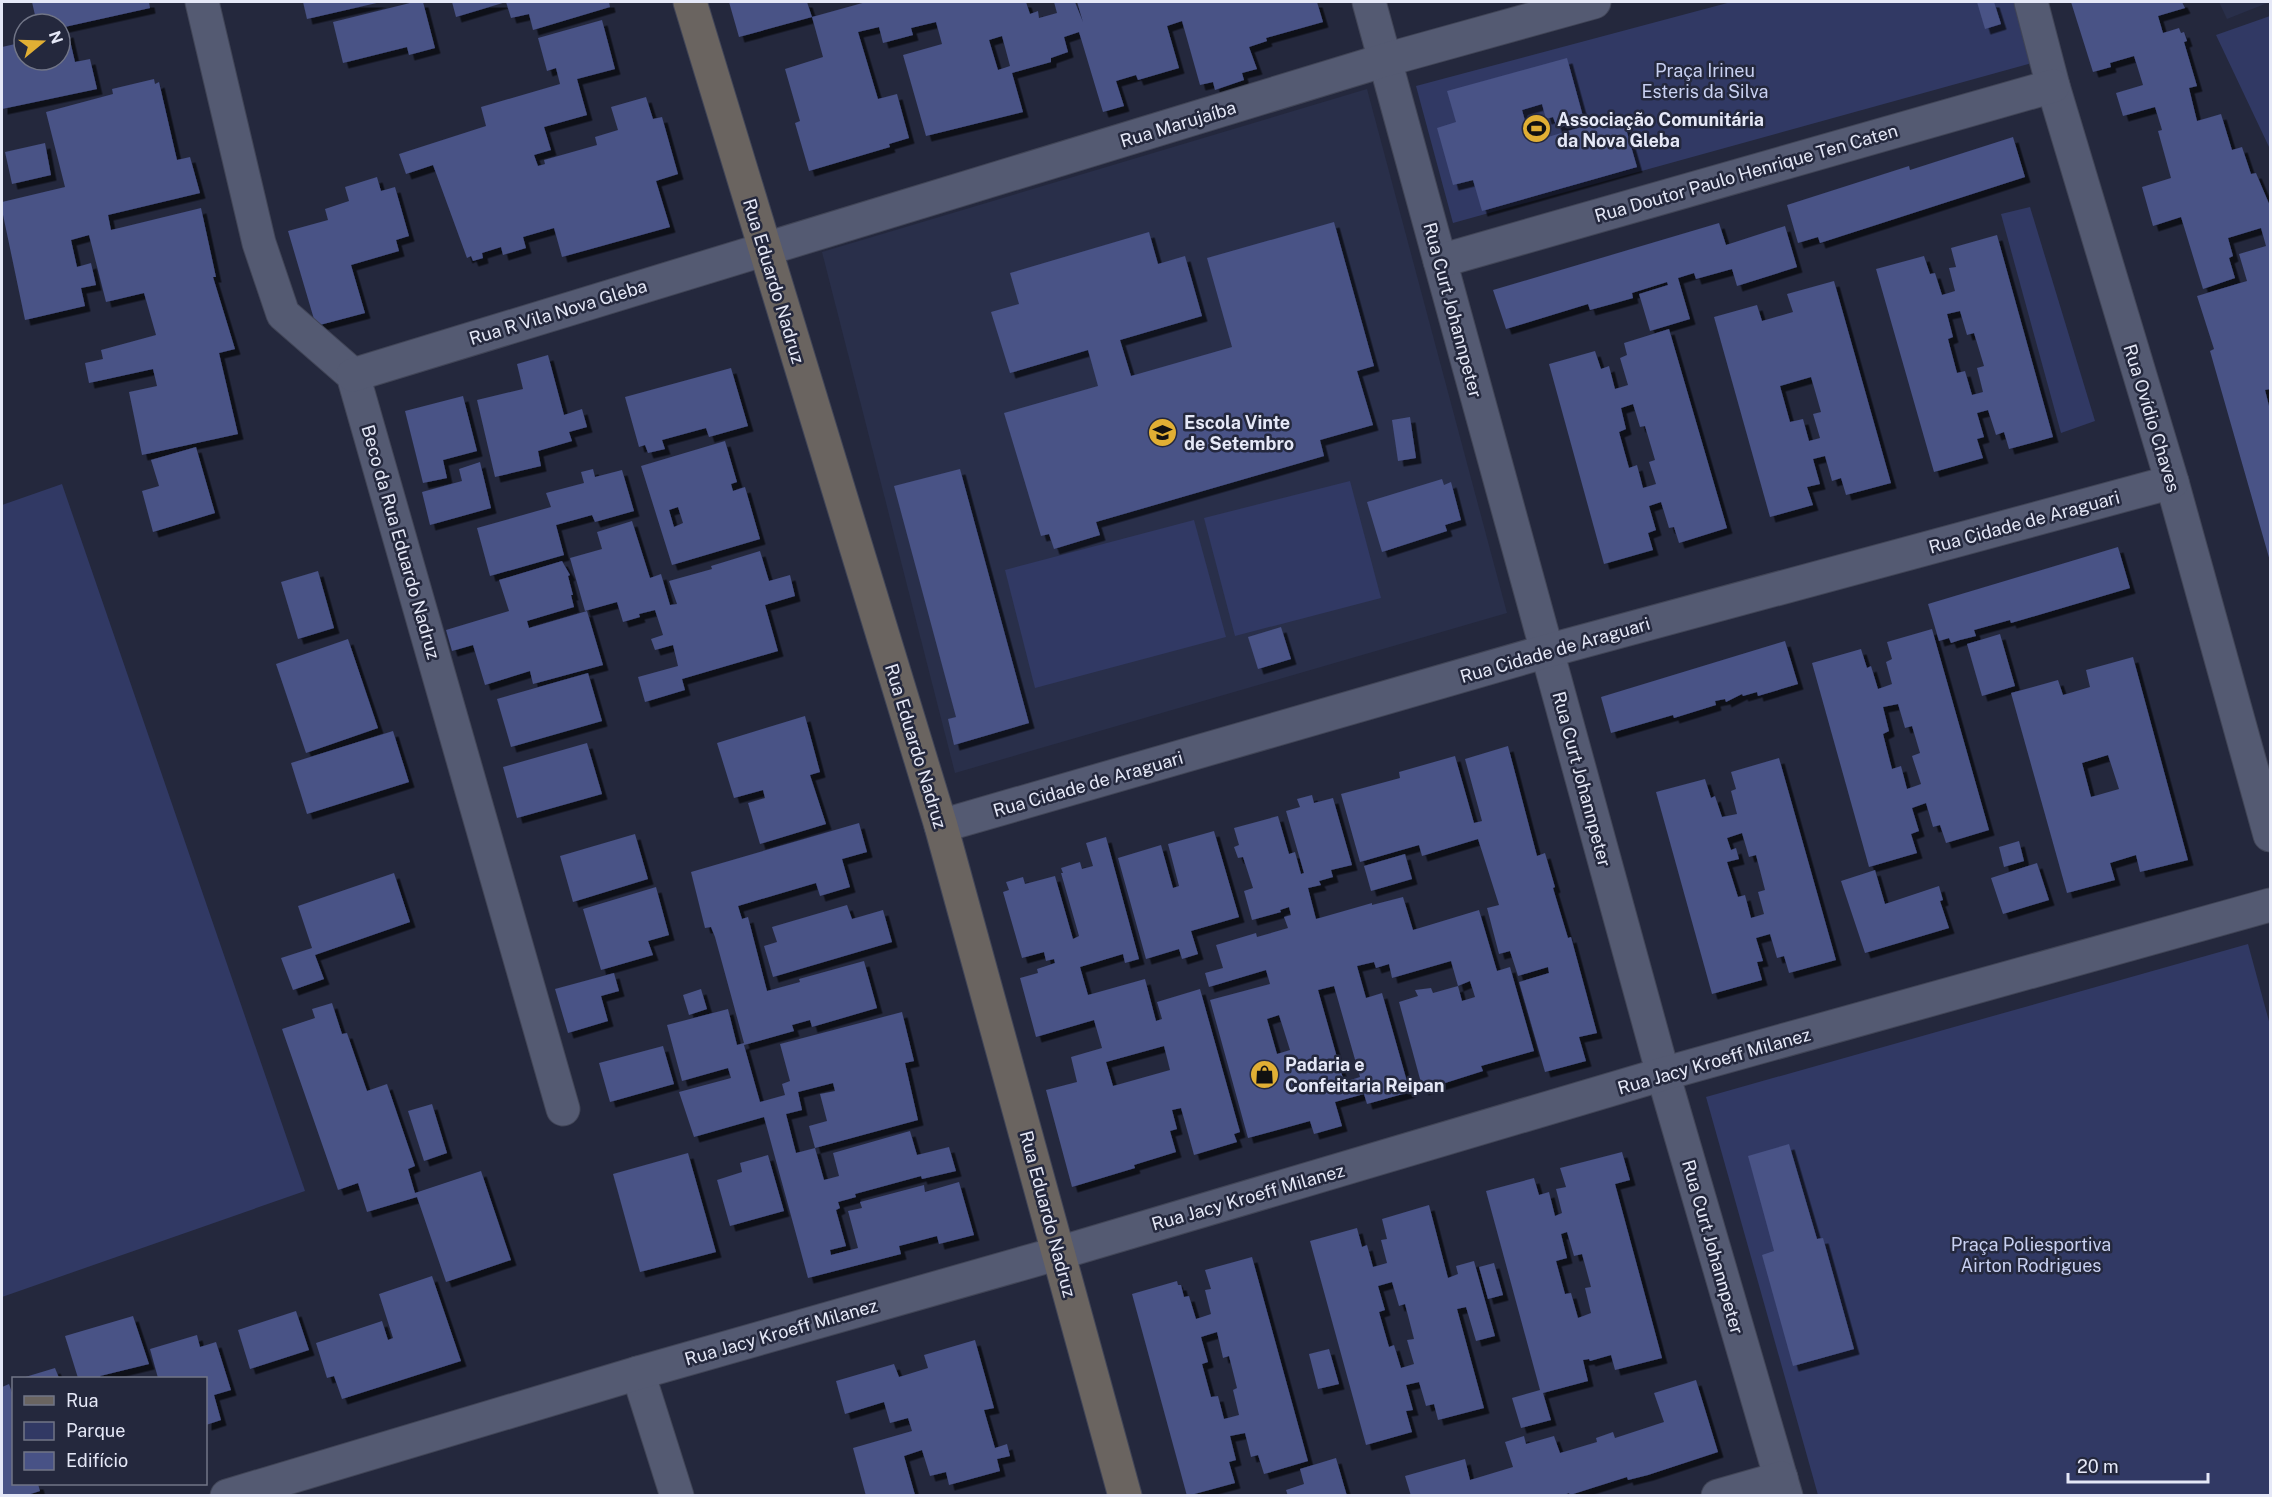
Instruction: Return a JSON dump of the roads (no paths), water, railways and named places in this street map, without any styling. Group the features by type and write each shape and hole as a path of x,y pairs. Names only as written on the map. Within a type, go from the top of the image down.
{"street":[{"path":"202,2 259,243 284,314 353,375"},
{"name":"Rua Eduardo Nadruz","path":"690,2 941,826 1125,1496"},
{"name":"Rua Curt Johannpeter","path":"1369,2 1663,1074 1783,1487"},
{"name":"Rua Marujaíba","path":"764,250 1385,60 1594,2"},
{"name":"Rua Ovídio Chaves","path":"2031,2 2053,86 2172,482 2271,835"},
{"name":"Rua Doutor Paulo Henrique Ten Caten","path":"1440,261 2053,86"},
{"name":"Rua R Vila Nova Gleba","path":"353,375 764,250"},
{"name":"Beco da Rua Eduardo Nadruz","path":"353,375 563,1109"},
{"name":"Rua Cidade de Araguari","path":"941,826 1547,651 2172,482"},
{"name":"Rua Jacy Kroeff Milanez","path":"227,1496 638,1373 1059,1253 1663,1074 2271,905"},
{"path":"638,1373 677,1496"},
{"path":"1718,1496 1783,1487"}],"place":[{"name":"Associação Comunitária da Nova Gleba","path":"1536,129"},
{"name":"Escola Vinte de Setembro","path":"1163,432"},
{"name":"Padaria e Confeitaria Reipan","path":"1264,1074"}],"park label":[{"name":"Praça Irineu Esteris da Silva","path":"1705,80"},
{"name":"Praça Poliesportiva Airton Rodrigues","path":"2031,1254"}]}
